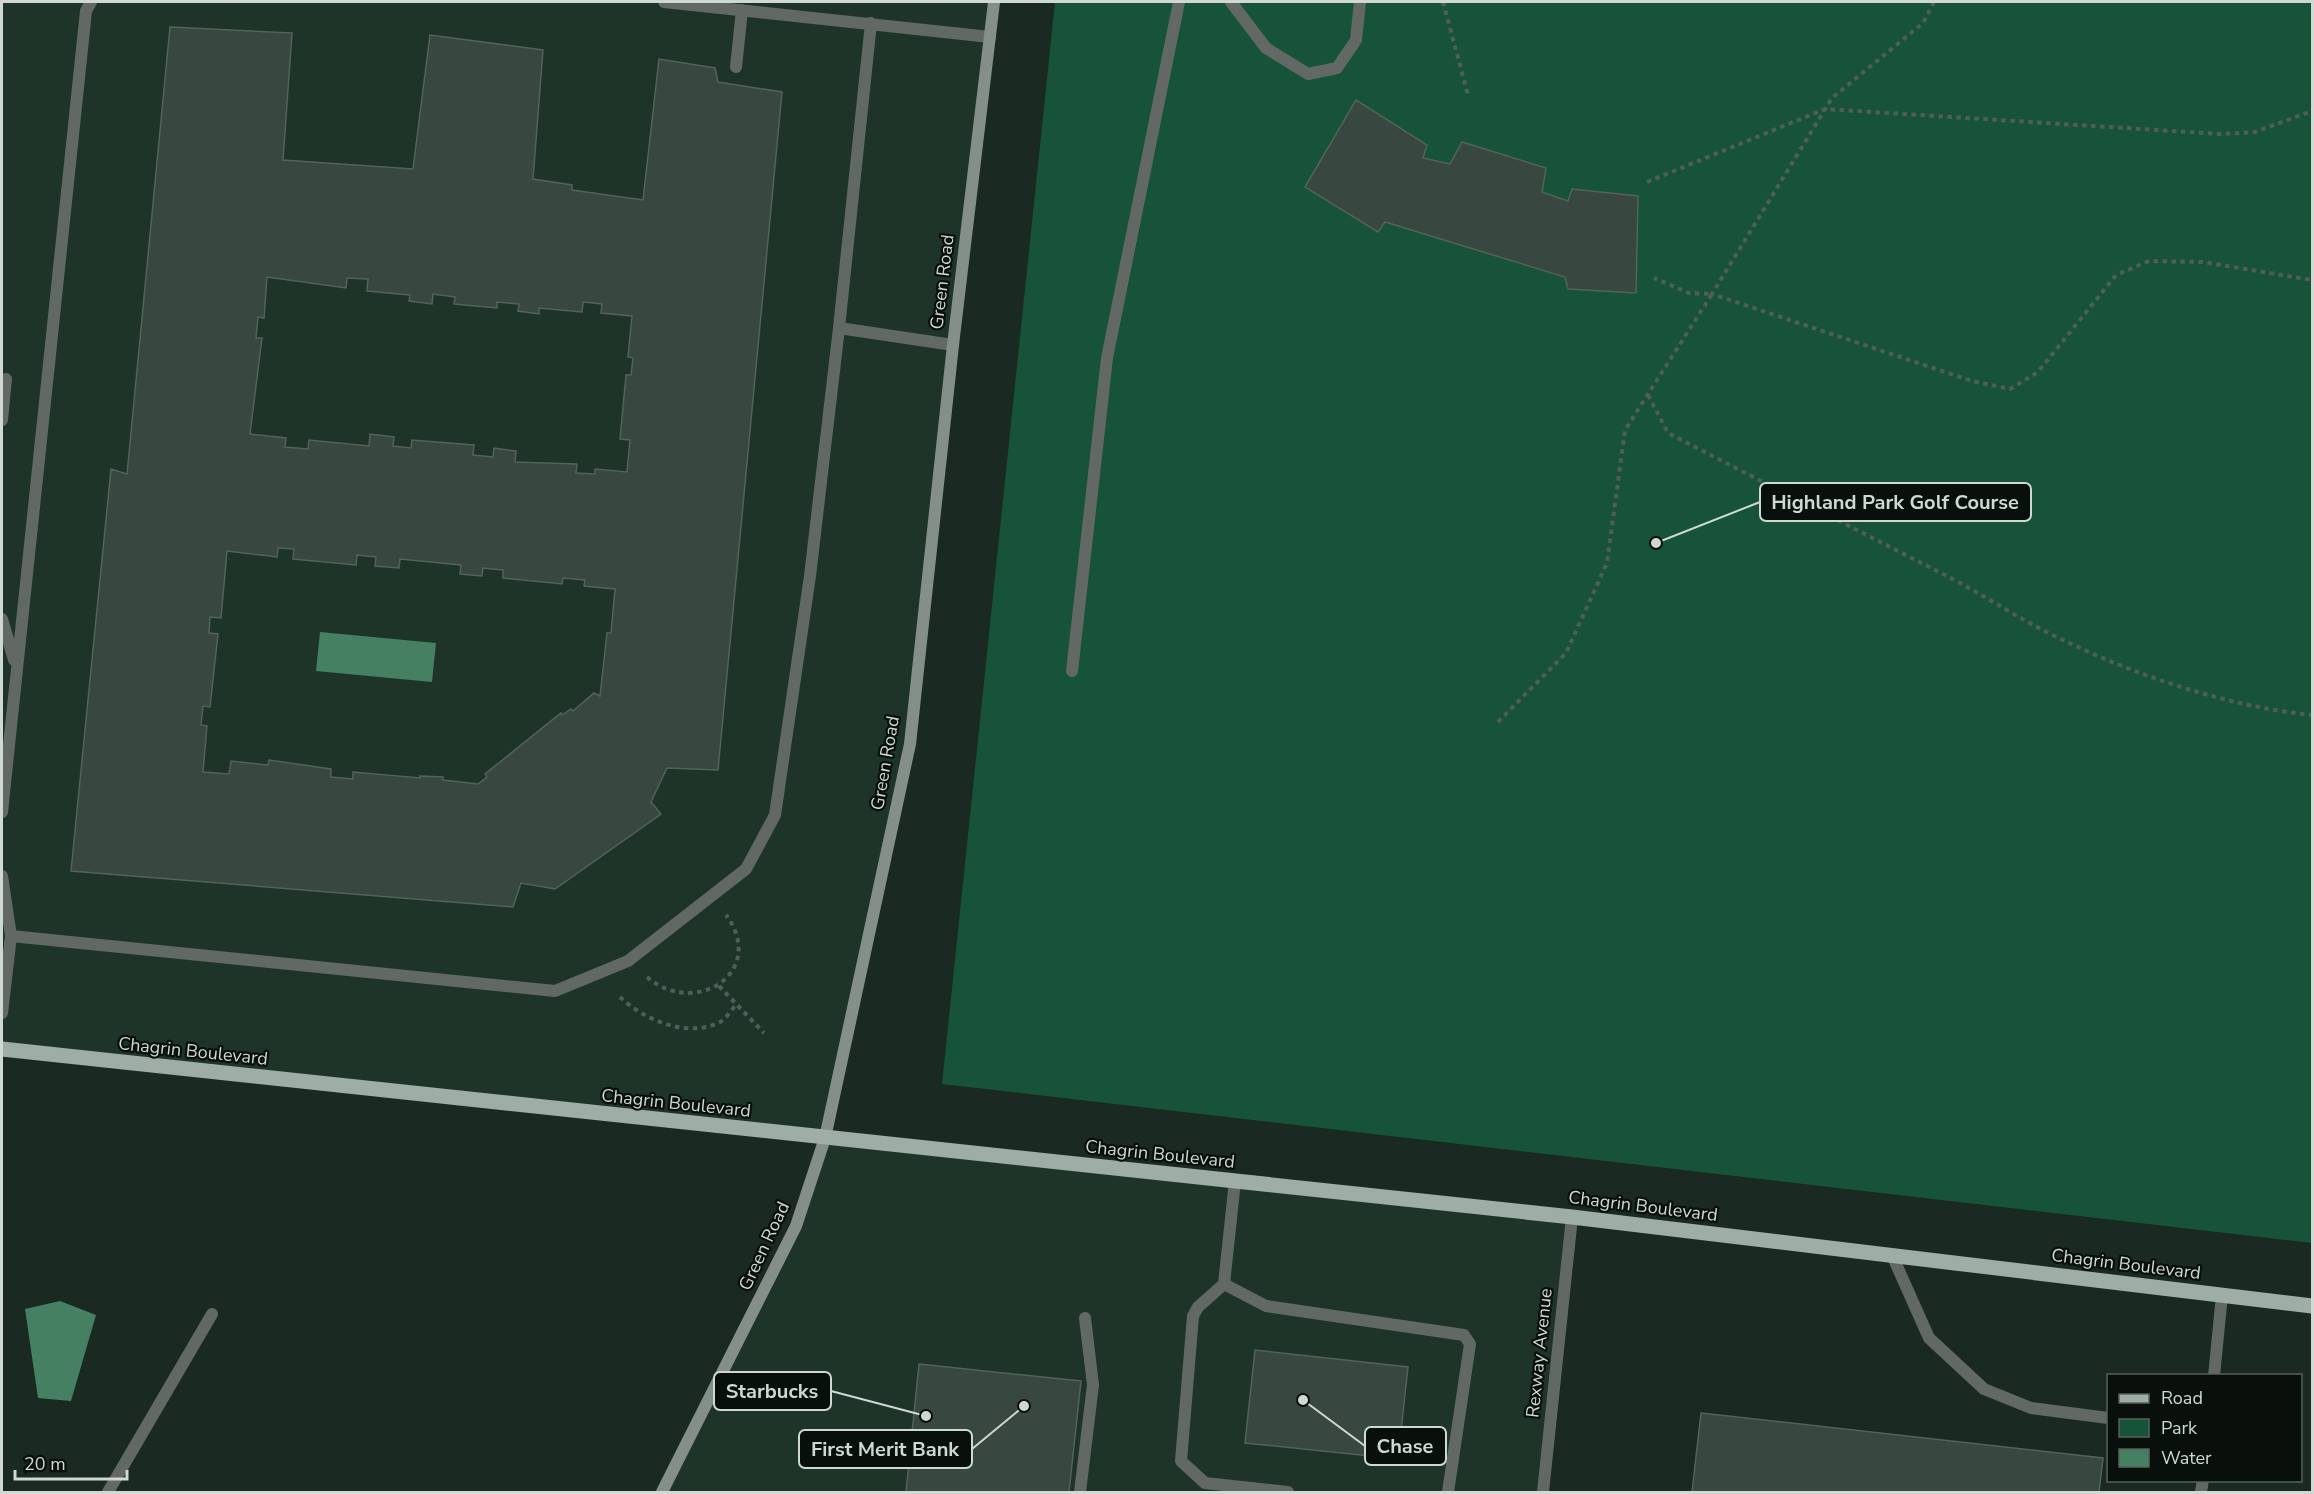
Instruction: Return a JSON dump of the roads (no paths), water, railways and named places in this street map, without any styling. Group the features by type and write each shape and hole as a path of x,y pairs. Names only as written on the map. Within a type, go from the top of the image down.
{"main road":[{"name":"Green Road","path":"662,1492 796,1226 825,1138 910,744 952,345 994,2"},
{"name":"Chagrin Boulevard","path":"2,1049 1572,1217 2313,1306"}],"street":[{"path":"2,812 84,23 90,2"},
{"path":"664,2 990,37"},
{"path":"1072,671 1107,358 1179,2"},
{"path":"1231,2 1266,48 1308,74 1337,68 1356,40 1360,2"},
{"path":"736,67 742,10"},
{"path":"11,936 555,991 628,961 746,869 775,815 810,576 871,23"},
{"path":"839,328 952,345"},
{"path":"2,420 6,379"},
{"path":"2,619 16,667"},
{"path":"2,876 11,936 2,1013"},
{"path":"1235,1181 1224,1284 1198,1307 1193,1316 1181,1461 1205,1483 1288,1492"},
{"name":"Rexway Avenue","path":"1543,1492 1572,1217"},
{"path":"1892,1256 1929,1338 1984,1389 2031,1408 2107,1418"},
{"path":"1224,1284 1266,1306 1464,1335 1470,1344 1448,1492"},
{"path":"2214,1374 2222,1295"},
{"path":"108,1492 212,1314"},
{"path":"1080,1492 1093,1385 1085,1318"}],"water":[{"path":"320,632 436,643 432,682 316,671"},
{"path":"60,1301 96,1315 71,1401 38,1398 25,1309"}],"place":[{"name":"Highland Park Golf Course","path":"1656,543"},
{"name":"Chase","path":"1303,1400"},
{"name":"First Merit Bank","path":"1024,1406"},
{"name":"Starbucks","path":"926,1416"}]}
